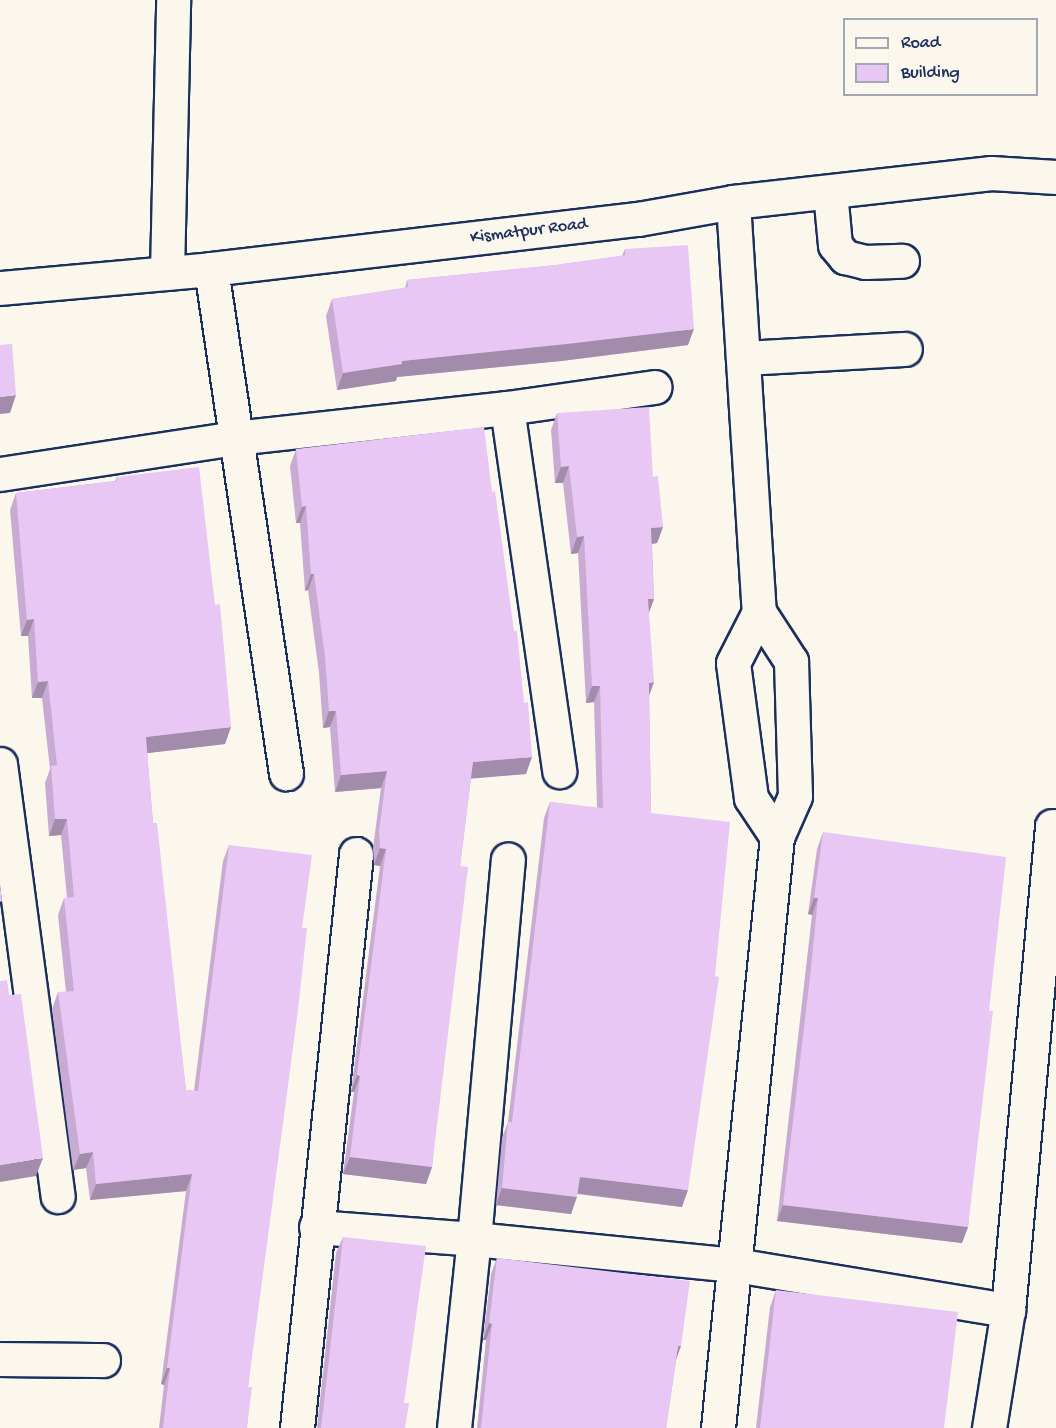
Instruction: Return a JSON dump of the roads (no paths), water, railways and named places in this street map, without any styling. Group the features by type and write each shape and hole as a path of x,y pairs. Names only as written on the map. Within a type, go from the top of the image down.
{"street":[{"path":"167,273 173,0"},
{"name":"Kismatpur Road","path":"0,288 167,273 638,219 733,202 992,173 1056,177"},
{"path":"830,192 835,245 845,256 865,262 902,261"},
{"path":"718,1428 777,837 795,796 791,661 759,612 733,202"},
{"path":"211,268 286,773"},
{"path":"742,358 905,349"},
{"path":"0,474 235,438 507,408 655,387"},
{"path":"507,408 559,771"},
{"path":"759,612 734,663 751,798 777,837"},
{"path":"0,764 58,1196"},
{"path":"989,1428 1008,1310 1052,826"},
{"path":"297,1428 356,854"},
{"path":"454,1428 474,1239 507,860"},
{"path":"316,1227 474,1239 735,1265 1008,1310"},
{"path":"0,1359 103,1360"}]}
